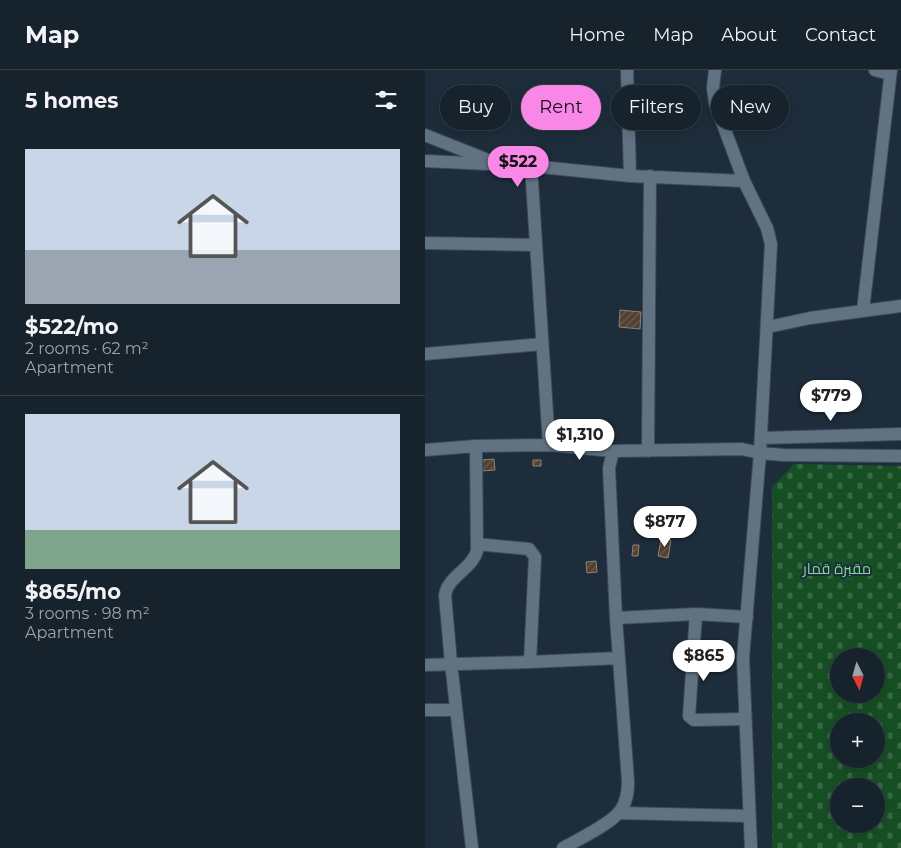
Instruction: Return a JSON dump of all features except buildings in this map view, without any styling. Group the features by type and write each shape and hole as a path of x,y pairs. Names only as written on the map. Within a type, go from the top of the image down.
{"street":[{"path":"627,70 630,176"},
{"path":"715,70 713,88 715,103 744,181 767,228 771,244 760,453 743,658 751,848"},
{"path":"863,310 890,72 875,70"},
{"path":"425,135 497,164"},
{"path":"425,162 531,166 630,176 744,181"},
{"path":"531,166 549,445"},
{"path":"648,452 650,176"},
{"path":"425,244 536,246"},
{"path":"768,327 809,318 901,306"},
{"path":"425,354 543,344"},
{"path":"743,449 761,438 901,434"},
{"path":"425,450 476,446 549,445 613,451 648,452 743,449 784,455 901,456 901,447"},
{"path":"472,848 455,710 446,589 475,556 477,544 476,446"},
{"path":"613,451 609,468 616,618 628,781 627,795 620,813"},
{"path":"477,544 529,549 535,556 530,662"},
{"path":"616,618 696,614 747,617"},
{"path":"696,614 689,716 694,720 745,719"},
{"path":"425,665 619,658"},
{"path":"425,710 455,710"},
{"path":"563,848 620,813 749,816"}],"green space":[{"name":"مقبرة قمار","path":"794,464 901,466 901,848 772,848 772,487"}]}
